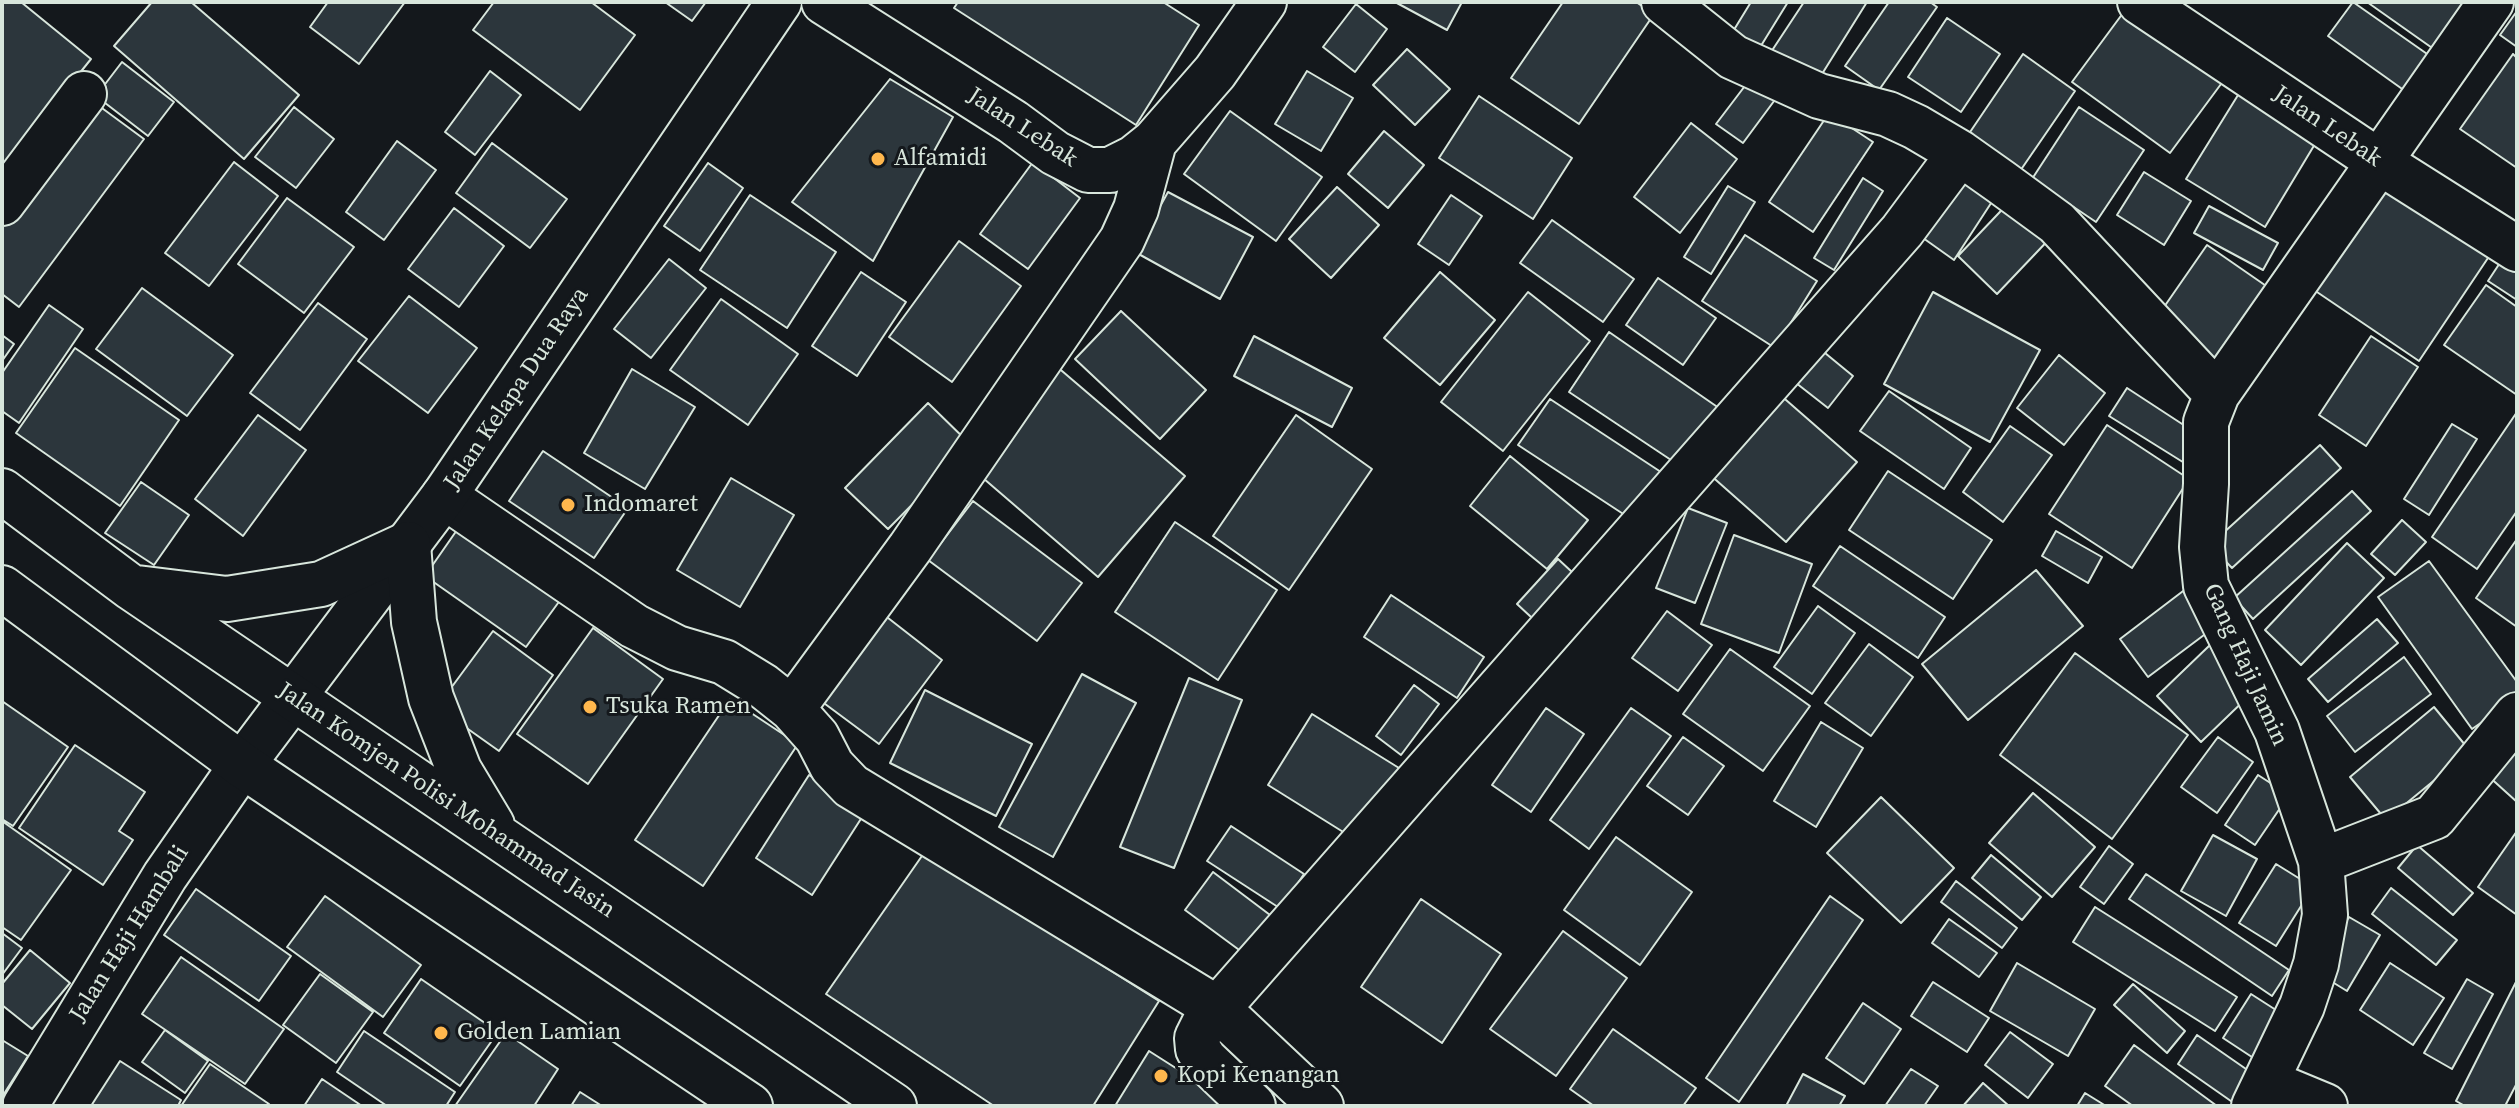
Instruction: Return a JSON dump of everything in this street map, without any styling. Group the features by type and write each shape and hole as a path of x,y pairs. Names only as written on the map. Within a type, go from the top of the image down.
{"street":[{"name":"Jalan Kelapa Dua Raya","path":"242,765 444,496 779,2"},
{"name":"Jalan Lebak","path":"824,2 1013,122 1055,153 1088,170 1110,170 1134,158 1154,142 1215,72 1264,2"},
{"path":"1664,2 1733,57 1819,96 1888,114 1960,153 2057,223 2217,394"},
{"name":"Jalan Lebak","path":"2140,2 2378,161 2517,249"},
{"name":"Gang Haji Jamin","path":"2261,1094 2302,1006 2316,964 2325,915 2321,861 2277,731 2206,586 2202,547 2206,422 2217,394 2491,2"},
{"path":"2,203 84,94"},
{"path":"792,709 910,548 1122,240 1136,209 1154,142"},
{"path":"1253,1106 1205,1060 1198,1049 1200,1031 1882,254 1960,153"},
{"name":"Jalan Komjen Polisi Mohammad Jasin","path":"2,491 132,588 894,1106"},
{"path":"444,496 634,626 677,648 724,662 763,686 792,709 817,737 832,766 851,786 1218,1009 1321,1106"},
{"path":"132,588 227,599 321,584 408,544 414,622 431,698 459,770 500,837"},
{"path":"2,588 242,765 750,1106"},
{"path":"2321,861 2434,817 2517,715"},
{"name":"Jalan Haji Hambali","path":"25,1106 165,876 242,765"},
{"path":"2261,1094 2325,1106"}],"building":[{"path":"2,2 21,2 91,59 2,170"},
{"path":"152,2 191,2 299,95 244,159 114,46"},
{"path":"328,2 405,2 359,64 310,27"},
{"path":"494,2 591,2 635,35 580,110 473,30"},
{"path":"665,2 706,2 692,21"},
{"path":"958,2 1163,2 1199,25 1136,125 954,8"},
{"path":"1395,2 1462,2 1447,30"},
{"path":"1563,2 1636,2 1654,14 1579,124 1511,78"},
{"path":"1751,2 1788,2 1759,49 1732,33"},
{"path":"1804,2 1867,2 1817,82 1771,52"},
{"path":"1889,2 1930,2 1937,7 1879,90 1845,66"},
{"path":"2353,2 2430,56 2405,91 2328,36"},
{"path":"2367,2 2469,2 2435,50"},
{"path":"1356,4 1387,29 1355,72 1323,47"},
{"path":"2126,9 2224,80 2170,153 2072,82"},
{"path":"2517,11 2517,47 2500,35"},
{"path":"1947,18 2000,54 1961,112 1908,77"},
{"path":"1407,49 1450,89 1415,125 1373,85"},
{"path":"2023,54 2075,91 2018,174 1966,138"},
{"path":"2513,54 2517,58 2517,168 2460,129"},
{"path":"122,62 174,102 148,136 96,96"},
{"path":"490,71 521,95 475,155 445,132"},
{"path":"1307,71 1353,98 1321,151 1275,124"},
{"path":"1754,74 1780,93 1743,143 1716,124"},
{"name":"Alfamidi","path":"890,79 953,117 873,261 792,202"},
{"path":"2243,87 2321,134 2265,227 2186,179"},
{"path":"1479,96 1572,158 1533,219 1439,158"},
{"path":"91,100 144,139 19,307 2,294 2,219"},
{"path":"294,107 334,139 296,188 255,157"},
{"path":"2079,107 2144,150 2096,222 2032,179"},
{"path":"1230,111 1322,177 1276,241 1184,174"},
{"path":"1829,113 1873,142 1813,232 1769,202"},
{"path":"1691,123 1737,159 1680,233 1634,197"},
{"path":"1384,131 1424,165 1388,208 1348,174"},
{"path":"397,141 436,170 384,240 346,212"},
{"path":"492,143 567,199 530,248 456,193"},
{"path":"234,162 278,196 209,286 165,253"},
{"path":"1033,162 1080,198 1028,269 980,234"},
{"path":"708,163 743,188 700,251 664,226"},
{"path":"1962,169 1997,194 1954,260 1916,233"},
{"path":"2144,172 2191,201 2164,245 2117,215"},
{"path":"1863,178 1883,191 1834,270 1814,258"},
{"path":"2388,179 2494,249 2419,361 2314,290"},
{"path":"1728,186 1755,202 1711,274 1684,257"},
{"path":"1337,187 1379,225 1331,278 1289,239"},
{"path":"1168,192 1253,237 1220,299 1135,252"},
{"path":"750,195 836,252 787,328 700,270"},
{"path":"1451,195 1482,216 1449,265 1418,244"},
{"path":"2016,195 2056,232 1997,294 1958,256"},
{"path":"287,198 354,247 304,313 238,264"},
{"path":"2209,206 2278,243 2263,270 2194,233"},
{"path":"454,208 504,246 459,307 408,269"},
{"path":"1552,220 1634,279 1603,322 1520,263"},
{"path":"1745,235 1817,281 1775,348 1702,301"},
{"path":"959,241 1021,286 952,382 889,337"},
{"path":"2207,245 2272,290 2220,365 2155,320"},
{"path":"2511,246 2517,250 2517,300 2488,281"},
{"path":"669,259 706,288 651,358 614,329"},
{"path":"861,272 906,302 857,376 812,346"},
{"path":"1440,272 1495,320 1440,385 1384,338"},
{"path":"1658,278 1716,318 1683,365 1626,325"},
{"path":"2486,285 2517,307 2517,395 2444,345"},
{"path":"142,288 233,355 187,416 96,349"},
{"path":"1528,292 1590,341 1503,451 1441,402"},
{"path":"1933,292 2040,350 1990,442 1884,384"},
{"path":"409,296 477,348 428,413 358,361"},
{"path":"721,299 798,354 748,425 670,370"},
{"path":"318,303 367,339 300,430 250,393"},
{"path":"49,305 83,329 19,423 2,411 2,373"},
{"path":"1121,311 1206,390 1160,439 1075,359"},
{"path":"1609,332 1729,415 1686,470 1569,392"},
{"path":"2,335 14,344 2,361"},
{"path":"1254,336 1352,388 1332,427 1234,376"},
{"path":"2371,336 2418,367 2366,446 2319,415"},
{"path":"1808,339 1853,376 1828,408 1782,372"},
{"path":"75,348 179,420 120,506 16,433"},
{"path":"2059,355 2105,393 2064,445 2017,408"},
{"path":"1055,365 1185,476 1098,577 969,466"},
{"path":"632,369 695,407 645,489 584,453"},
{"path":"2127,388 2202,437 2186,464 2109,416"},
{"path":"1889,391 1971,448 1944,489 1860,431"},
{"path":"1778,393 1857,462 1786,542 1708,473"},
{"path":"1550,399 1667,476 1637,523 1518,445"},
{"path":"928,403 971,445 888,529 845,488"},
{"path":"2517,412 2517,511 2477,569 2432,537"},
{"path":"258,415 306,450 243,536 195,499"},
{"path":"1296,415 1372,469 1289,590 1213,536"},
{"path":"2452,424 2477,439 2429,515 2404,499"},
{"path":"2107,425 2189,479 2132,568 2049,514"},
{"path":"2010,426 2052,455 2003,522 1963,492"},
{"path":"2320,445 2341,468 2232,568 2210,545"},
{"name":"Indomaret","path":"543,451 628,508 594,558 509,501"},
{"path":"1510,456 1588,520 1547,569 1470,506"},
{"path":"1888,471 1992,540 1953,599 1849,530"},
{"path":"731,478 794,515 740,607 677,570"},
{"path":"141,482 189,515 154,565 105,533"},
{"path":"2352,491 2371,511 2253,619 2234,598"},
{"path":"973,501 1082,583 1037,641 928,560"},
{"path":"1688,508 1727,523 1695,603 1656,588"},
{"path":"466,517 569,588 526,647 425,576"},
{"path":"2402,520 2426,542 2395,575 2371,554"},
{"path":"1175,522 1277,590 1218,680 1115,612"},
{"path":"2056,531 2102,557 2088,583 2042,556"},
{"path":"1734,535 1812,564 1779,653 1701,624"},
{"path":"2517,539 2517,627 2476,598"},
{"path":"2347,543 2384,578 2301,665 2265,630"},
{"path":"1840,546 1945,617 1918,658 1813,586"},
{"path":"1558,559 1586,585 1545,630 1517,604"},
{"path":"2429,561 2517,682 2517,698 2472,729 2378,597"},
{"path":"2036,570 2083,626 1968,720 1922,664"},
{"path":"2191,585 2220,623 2148,677 2120,639"},
{"path":"1391,595 1484,657 1457,698 1364,637"},
{"path":"1818,606 1855,633 1812,694 1774,667"},
{"path":"874,607 942,660 879,744 809,692"},
{"path":"1667,611 1712,645 1678,691 1632,658"},
{"path":"2377,619 2398,643 2328,702 2308,679"},
{"name":"Tsuka Ramen","path":"593,628 663,679 588,784 517,734"},
{"path":"493,631 553,675 499,751 437,707"},
{"path":"1869,644 1913,677 1871,736 1825,703"},
{"path":"2210,645 2254,691 2201,742 2157,696"},
{"path":"1730,649 1810,706 1763,771 1683,714"},
{"path":"2075,653 2188,735 2112,839 2000,755"},
{"path":"2404,657 2431,694 2355,752 2327,716"},
{"path":"1082,674 1136,703 1053,857 999,827"},
{"path":"1189,678 1242,700 1174,868 1120,847"},
{"path":"1414,685 1439,704 1401,755 1376,736"},
{"path":"925,690 1032,744 996,816 890,763"},
{"path":"730,699 798,744 703,886 635,840"},
{"path":"2,701 68,747 13,826 2,819"},
{"path":"2434,707 2470,751 2386,820 2350,777"},
{"path":"1546,708 1584,734 1531,812 1492,785"},
{"path":"1631,708 1671,736 1589,849 1550,820"},
{"path":"1312,714 1399,768 1356,840 1268,785"},
{"path":"1821,722 1863,748 1816,827 1774,801"},
{"path":"1683,737 1724,766 1688,815 1647,786"},
{"path":"2218,737 2253,762 2217,813 2181,787"},
{"path":"75,745 145,792 119,831 133,840 103,885 19,828"},
{"path":"2517,747 2517,802 2486,774"},
{"path":"809,775 866,811 812,895 756,858"},
{"path":"2258,775 2289,795 2255,845 2225,825"},
{"path":"2033,793 2095,847 2052,897 1989,843"},
{"path":"1881,797 1954,868 1901,923 1827,853"},
{"path":"2,821 71,870 21,940 2,927"},
{"path":"1231,826 1304,874 1281,909 1207,861"},
{"path":"2517,831 2517,915 2478,887"},
{"path":"2213,835 2257,859 2226,916 2181,891"},
{"path":"1616,837 1692,892 1640,965 1564,910"},
{"path":"2417,845 2473,893 2453,915 2398,868"},
{"path":"2109,846 2133,864 2104,904 2080,887"},
{"path":"924,853 1159,1001 1093,1106 994,1106 826,994"},
{"path":"1991,855 2041,897 2022,920 1972,878"},
{"path":"2276,864 2313,887 2276,946 2239,923"},
{"path":"1213,872 1278,921 1250,958 1185,910"},
{"path":"2146,874 2289,970 2272,996 2129,899"},
{"path":"1956,881 2017,928 2002,948 1941,902"},
{"path":"2391,888 2457,940 2436,965 2372,914"},
{"path":"196,889 291,956 259,1001 164,935"},
{"path":"325,896 421,965 383,1017 287,947"},
{"path":"1830,896 1863,920 1739,1102 1706,1078"},
{"path":"1421,899 1501,954 1442,1043 1361,987"},
{"path":"2095,907 2237,997 2215,1031 2073,942"},
{"path":"2349,917 2380,935 2347,991 2316,972"},
{"path":"1949,919 1997,953 1979,977 1932,943"},
{"path":"1563,931 1627,978 1556,1076 1490,1029"},
{"path":"2,933 22,948 2,975"},
{"path":"30,950 70,983 32,1029 2,1005 2,984"},
{"path":"181,957 284,1029 245,1084 142,1014"},
{"path":"2017,963 2095,1009 2068,1056 1990,1011"},
{"path":"2390,963 2444,998 2413,1045 2360,1010"},
{"path":"320,974 373,1012 336,1063 283,1025"},
{"name":"Golden Lamian","path":"421,979 498,1032 460,1086 384,1033"},
{"path":"2467,979 2493,994 2452,1069 2424,1053"},
{"path":"2517,980 2517,1083 2505,1106 2465,1106 2456,1101"},
{"path":"1933,982 1989,1018 1967,1052 1911,1016"},
{"path":"2133,984 2185,1031 2167,1053 2114,1005"},
{"path":"2251,994 2290,1019 2261,1063 2223,1038"},
{"path":"1863,1003 1901,1029 1864,1084 1826,1058"},
{"path":"1613,1029 1696,1088 1683,1106 1594,1106 1570,1089"},
{"path":"165,1030 208,1061 185,1093 142,1062"},
{"path":"364,1031 455,1092 446,1106 387,1106 337,1072"},
{"path":"2010,1032 2053,1064 2028,1098 1985,1065"},
{"path":"506,1033 558,1069 534,1106 455,1106"},
{"path":"2197,1035 2259,1078 2238,1106 2178,1064"},
{"path":"2,1040 28,1056 2,1097"},
{"path":"2134,1045 2217,1106 2133,1106 2105,1086"},
{"name":"Kopi Kenangan","path":"1149,1051 1226,1100 1222,1106 1115,1106"},
{"path":"120,1061 181,1100 178,1106 91,1106"},
{"path":"210,1064 269,1104 268,1106 181,1106"},
{"path":"1911,1069 1938,1086 1924,1106 1885,1106"},
{"path":"1803,1074 1845,1096 1839,1106 1786,1106"},
{"path":"322,1079 362,1106 304,1106"},
{"path":"1983,1083 2009,1106 1963,1106"},
{"path":"580,1092 602,1106 571,1106"},
{"path":"2085,1093 2106,1106 2077,1106"}],"place":[{"name":"Alfamidi","path":"878,159"},
{"name":"Indomaret","path":"568,505"},
{"name":"Tsuka Ramen","path":"590,707"},
{"name":"Golden Lamian","path":"441,1033"},
{"name":"Kopi Kenangan","path":"1161,1076"}]}
